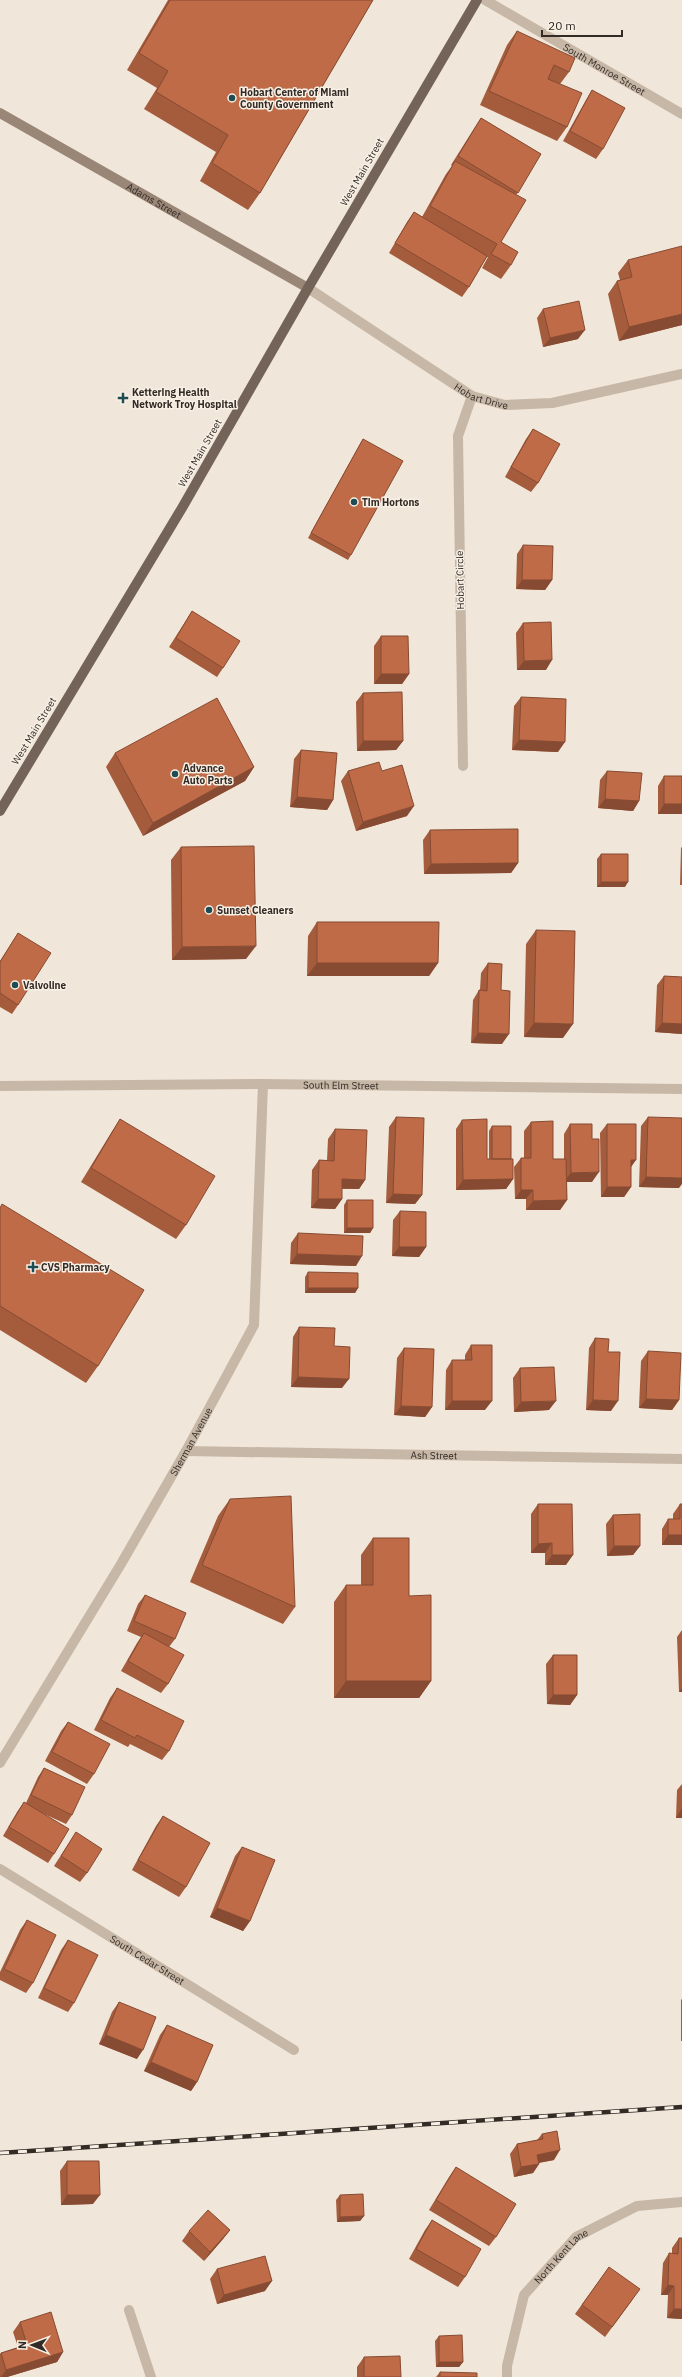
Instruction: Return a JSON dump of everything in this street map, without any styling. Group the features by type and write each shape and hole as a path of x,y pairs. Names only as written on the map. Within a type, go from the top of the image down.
{"main road":[{"name":"West Main Street","path":"0,811 182,508 308,288 478,0"}],"street":[{"name":"South Monroe Street","path":"485,0 682,114"},
{"name":"Adams Street","path":"0,113 308,288"},
{"name":"Hobart Drive","path":"308,288 472,396 505,405 552,403 682,374"},
{"name":"Hobart Circle","path":"463,766 458,436 472,396"},
{"name":"South Elm Street","path":"0,1086 263,1084 682,1089"},
{"name":"Sherman Avenue","path":"0,1763 121,1564 186,1451 254,1325 263,1084"},
{"name":"Ash Street","path":"186,1451 682,1459"},
{"name":"South Cedar Street","path":"0,1869 294,2050"},
{"name":"North Kent Lane","path":"508,2377 507,2366 524,2295 576,2237 637,2206 682,2202"},
{"path":"129,2310 151,2377"}],"building":[{"name":"Hobart Center of Miami County Government","path":"170,0 373,0 260,193 212,163 228,135 156,92 168,71 139,53"},
{"path":"517,31 575,58 569,72 554,65 548,79 582,93 567,127 489,91"},
{"path":"592,90 625,108 603,149 570,131"},
{"path":"481,118 541,154 518,193 458,156"},
{"path":"455,161 526,200 501,242 518,252 511,265 491,254 497,244 430,206"},
{"path":"414,212 487,256 469,287 395,243"},
{"path":"682,246 682,314 629,327 617,281 632,277 628,260"},
{"path":"579,301 585,330 550,338 543,309"},
{"path":"533,429 560,444 538,483 511,467"},
{"name":"Tim Hortons","path":"363,439 403,461 351,555 311,533"},
{"path":"523,545 553,546 552,580 522,580"},
{"path":"192,611 240,641 223,668 176,638"},
{"path":"551,622 552,660 524,661 523,623"},
{"path":"381,636 408,636 409,674 381,674"},
{"path":"402,692 403,741 363,741 363,693"},
{"path":"521,697 566,699 565,742 519,740"},
{"name":"Advance Auto Parts","path":"217,698 254,767 153,823 115,753"},
{"path":"301,750 337,753 333,800 297,797"},
{"path":"379,762 382,771 402,765 414,806 363,822 348,771"},
{"path":"607,771 642,773 639,801 605,799"},
{"path":"664,776 682,776 682,804 664,804"},
{"path":"518,829 518,863 431,864 430,830"},
{"name":"Sunset Cleaners","path":"254,846 256,946 182,947 181,847"},
{"path":"601,854 628,854 628,882 601,882"},
{"path":"317,922 439,922 438,963 317,963"},
{"path":"536,930 575,931 573,1024 534,1023"},
{"name":"Valvoline","path":"18,933 51,953 18,1005 0,993 0,962"},
{"path":"488,963 502,964 501,990 510,991 509,1034 478,1033 479,990 487,991"},
{"path":"664,976 682,977 682,1024 662,1023"},
{"path":"396,1117 424,1118 422,1195 393,1194"},
{"path":"648,1117 682,1118 682,1178 646,1177"},
{"path":"120,1119 215,1176 186,1225 91,1168"},
{"path":"487,1119 487,1159 513,1159 513,1179 463,1180 462,1120"},
{"path":"553,1121 553,1159 566,1159 567,1200 533,1201 533,1190 521,1190 521,1158 531,1158 531,1122"},
{"path":"570,1124 592,1124 592,1139 599,1139 599,1172 571,1173"},
{"path":"607,1124 636,1124 636,1160 631,1160 631,1187 607,1187"},
{"path":"492,1126 511,1126 511,1159 492,1159"},
{"path":"335,1129 367,1130 365,1180 342,1179 342,1199 318,1199 319,1160 334,1161"},
{"path":"347,1200 373,1200 373,1228 347,1228"},
{"name":"CVS Pharmacy","path":"2,1204 144,1290 98,1366 0,1306 0,1208"},
{"path":"400,1211 426,1212 426,1247 399,1247"},
{"path":"298,1233 363,1236 362,1256 297,1254"},
{"path":"308,1272 358,1273 358,1288 308,1288"},
{"path":"299,1327 335,1328 334,1346 350,1347 349,1379 298,1377"},
{"path":"595,1338 609,1339 608,1352 620,1352 618,1401 593,1400"},
{"path":"471,1345 492,1345 492,1401 452,1401 452,1360 472,1360"},
{"path":"404,1348 434,1349 432,1407 401,1406"},
{"path":"648,1351 681,1353 679,1400 646,1399"},
{"path":"554,1367 556,1401 521,1402 520,1368"},
{"path":"291,1496 295,1607 202,1565 230,1499"},
{"path":"538,1504 572,1504 573,1555 552,1555 552,1543 538,1544"},
{"path":"680,1504 682,1504 682,1535 668,1535 668,1519 680,1519"},
{"path":"640,1514 640,1546 614,1546 613,1515"},
{"path":"373,1538 409,1538 409,1596 431,1595 431,1681 346,1681 346,1585 373,1585"},
{"path":"145,1595 186,1613 175,1639 134,1621"},
{"path":"144,1633 184,1655 168,1684 128,1661"},
{"path":"553,1655 577,1655 577,1695 553,1695"},
{"path":"117,1688 184,1721 169,1751 137,1735 135,1738 101,1720"},
{"path":"68,1722 110,1744 94,1774 52,1752"},
{"path":"44,1768 85,1787 72,1815 31,1795"},
{"path":"24,1802 69,1829 54,1854 9,1827"},
{"path":"163,1816 210,1843 186,1887 138,1860"},
{"path":"76,1832 102,1849 87,1873 61,1856"},
{"path":"242,1847 275,1860 250,1921 217,1908"},
{"path":"27,1920 56,1935 33,1983 4,1969"},
{"path":"68,1940 98,1955 74,2003 44,1988"},
{"path":"119,2002 156,2017 143,2050 106,2035"},
{"path":"167,2025 213,2045 197,2082 151,2062"},
{"path":"557,2131 560,2150 537,2155 539,2164 521,2167 517,2144 543,2139 542,2134"},
{"path":"67,2161 99,2161 100,2195 67,2195"},
{"path":"456,2167 516,2204 496,2237 436,2200"},
{"path":"363,2194 364,2216 340,2217 340,2195"},
{"path":"208,2210 230,2230 210,2252 189,2231"},
{"path":"432,2220 481,2249 465,2277 416,2249"},
{"path":"679,2238 682,2238 682,2309 674,2309 674,2286 668,2285 669,2253 678,2254"},
{"path":"265,2256 272,2281 224,2295 217,2269"},
{"path":"609,2267 640,2289 612,2327 582,2305"},
{"path":"51,2312 63,2352 6,2370 1,2353 27,2345 20,2322"},
{"path":"462,2335 463,2362 439,2362 439,2336"},
{"path":"400,2356 401,2377 364,2377 364,2357"},
{"path":"440,2372 477,2373 477,2377 440,2377"}],"railway":[{"path":"0,2153 682,2107"}],"place":[{"name":"Hobart Center of Miami County Government","path":"232,98"},
{"name":"Kettering Health Network Troy Hospital","path":"123,398"},
{"name":"Tim Hortons","path":"354,502"},
{"name":"Advance Auto Parts","path":"175,774"},
{"name":"Sunset Cleaners","path":"209,910"},
{"name":"Valvoline","path":"15,985"},
{"name":"CVS Pharmacy","path":"33,1267"}]}
